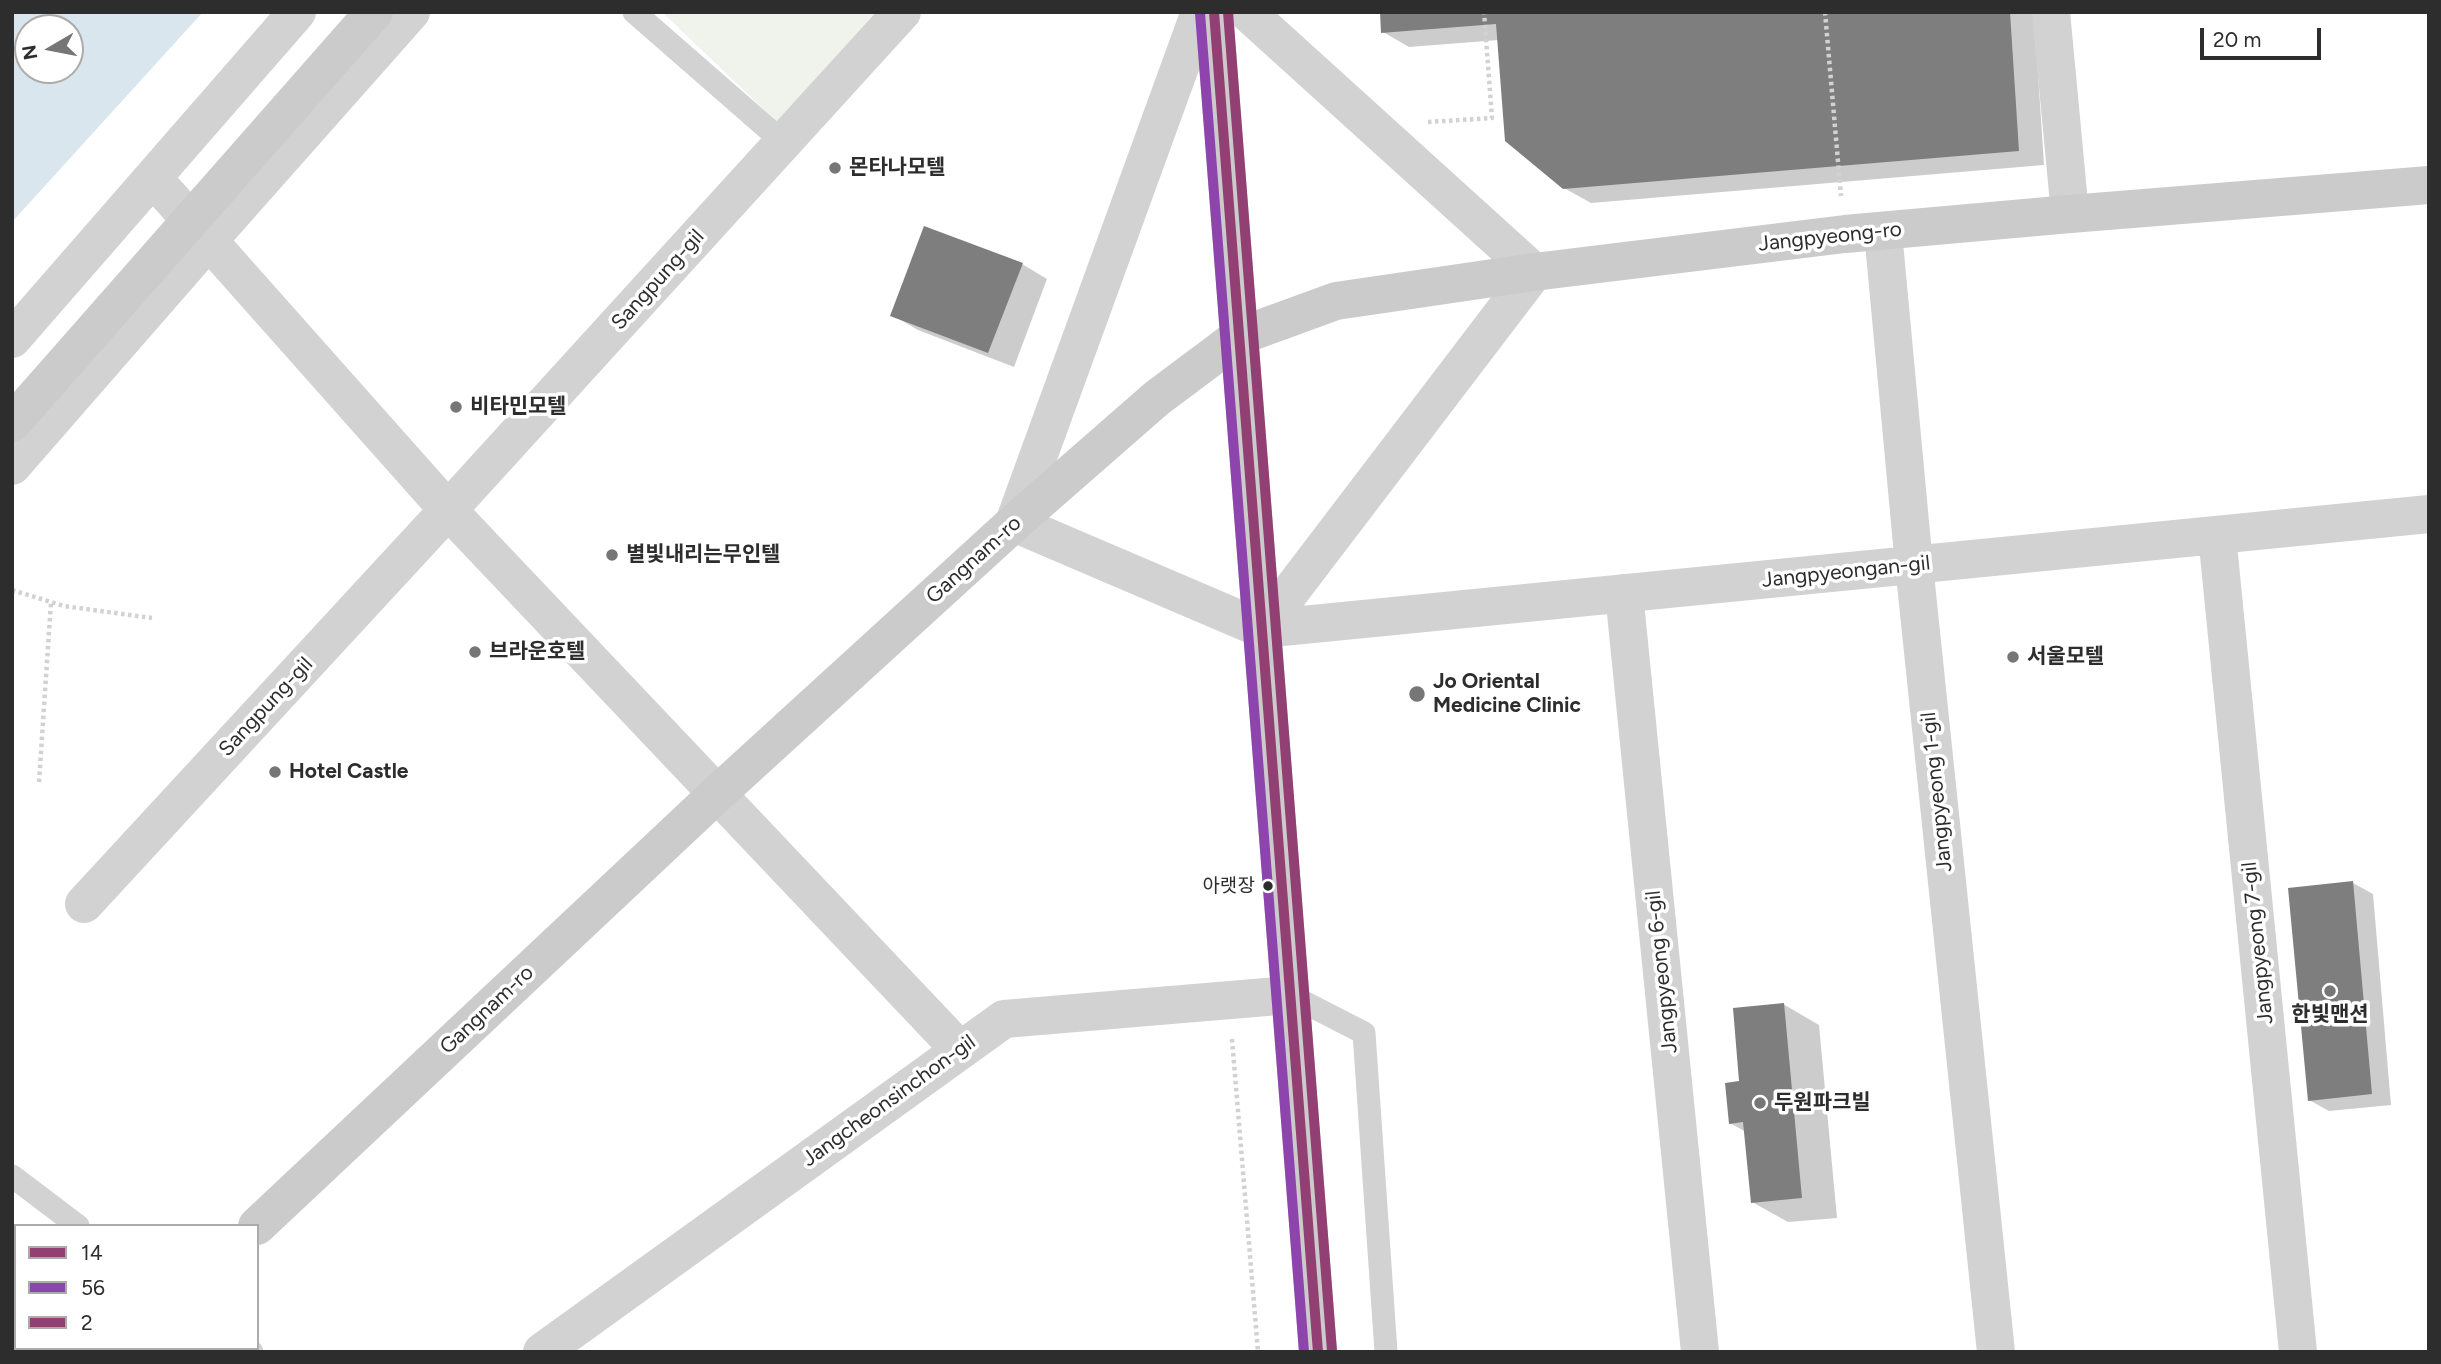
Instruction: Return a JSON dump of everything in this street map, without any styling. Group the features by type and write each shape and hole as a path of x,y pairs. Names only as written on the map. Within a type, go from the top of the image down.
{"main road":[{"path":"12,394 347,12"},
{"path":"12,423 374,12"},
{"path":"1214,12 1318,1352"},
{"name":"Jangpyeong-ro","path":"1240,336 1336,301 1535,272 1845,234 2429,185"},
{"name":"Gangnam-ro","path":"259,1224 717,794 1014,523 1157,398 1240,336"}],"street":[{"path":"12,339 298,12"},
{"path":"12,466 411,12"},
{"name":"Sangpung-gil","path":"84,904 902,12"},
{"path":"1200,12 1014,523 1262,629 1535,272 1247,12"},
{"path":"2051,12 2070,214"},
{"path":"153,178 448,510 960,1050"},
{"name":"Jangpyeong 1-gil","path":"1883,232 1914,565 1996,1352"},
{"name":"Jangpyeongan-gil","path":"1262,629 2429,514"},
{"name":"Jangpyeong 7-gil","path":"2217,535 2298,1352"},
{"name":"Jangpyeong 6-gil","path":"1624,593 1700,1352"},
{"name":"Jangcheonsinchon-gil","path":"542,1352 1004,1019 1290,995"}],"lane":[{"path":"634,12 783,142"},
{"path":"1290,995 1364,1033 1386,1352"},
{"path":"12,1176 75,1224"}],"path":[{"path":"1415,122 1492,118 1484,12"},
{"path":"1825,12 1845,234"},
{"path":"12,590 51,603 152,618"},
{"path":"39,782 51,603"},
{"path":"1228,1000 1258,1352"}],"shaded area":[{"path":"12,12 203,12 12,222"},
{"path":"662,12 886,12 780,125"}],"building":[{"path":"1380,12 2010,12 2019,151 1563,189 1505,141 1496,24 1381,33"},
{"path":"924,226 1023,263 988,353 890,316"},
{"name":"한빛맨션","path":"2353,881 2372,1094 2308,1101 2288,888"},
{"name":"두원파크빌","path":"1784,1003 1802,1198 1751,1203 1743,1122 1729,1124 1725,1083 1739,1081 1733,1008"}],"transit line":[{"name":"14","path":"1214,12 1318,1352"},
{"name":"2","path":"1228,12 1332,1351"},
{"name":"56","path":"1200,13 1304,1352"}],"place":[{"name":"몬타나모텔","path":"835,168"},
{"name":"비타민모텔","path":"456,407"},
{"name":"별빛내리는무인텔","path":"612,555"},
{"name":"브라운호텔","path":"475,652"},
{"name":"서울모텔","path":"2013,657"},
{"name":"Jo Oriental Medicine Clinic","path":"1417,694"},
{"name":"Hotel Castle","path":"275,772"},
{"name":"아랫장","path":"1268,886"},
{"name":"한빛맨션","path":"2330,991"},
{"name":"두원파크빌","path":"1760,1103"}]}
